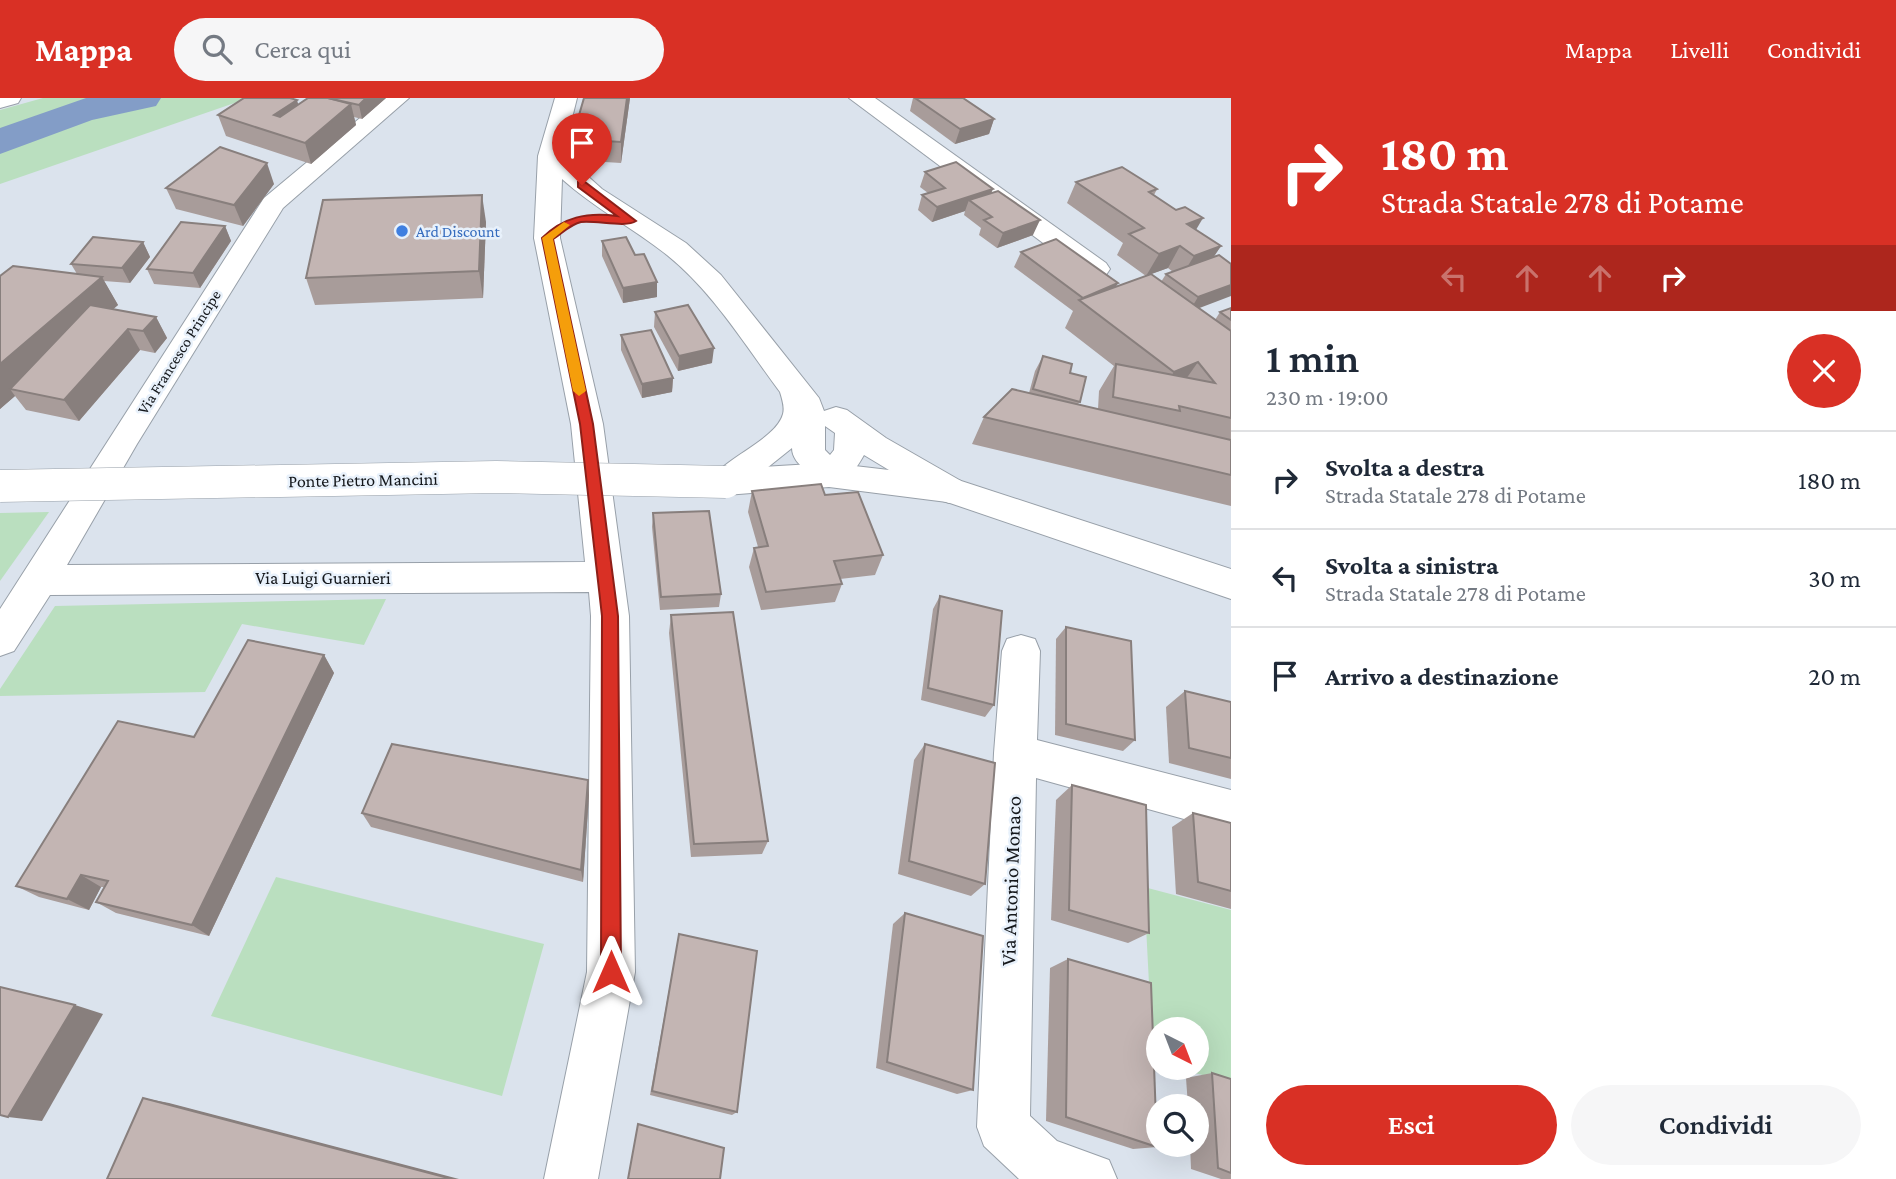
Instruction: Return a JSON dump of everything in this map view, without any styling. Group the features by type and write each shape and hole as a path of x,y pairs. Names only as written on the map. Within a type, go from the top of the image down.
{"street":[{"path":"0,101 10,98"},
{"name":"Via Francesco Principe","path":"0,640 40,580 124,438 273,204 398,98"},
{"path":"548,194 550,156 566,98"},
{"path":"860,98 1112,280"},
{"path":"550,156 580,218 587,424 610,616 611,972 571,1179"},
{"path":"548,194 580,218 630,221 676,249 711,281 808,406 809,454 829,475 846,458 853,444 849,428"},
{"path":"548,194 580,218"},
{"path":"796,390 874,446 949,490 1231,584"},
{"path":"726,482 793,426 799,412 796,390"},
{"name":"Ponte Pietro Mancini","path":"0,486 496,477 726,482 829,475 949,490"},
{"name":"Via Luigi Guarnieri","path":"40,580 606,577"},
{"name":"Via Antonio Monaco","path":"1021,651 1015,754 1003,1127 1041,1163 1090,1179"},
{"path":"1015,754 1231,811"}],"green space":[{"path":"43,98 249,98 0,184 0,110"},
{"path":"49,512 0,581 0,513"},
{"path":"386,599 364,645 242,624 205,692 0,696 0,689 55,606"},
{"path":"276,877 544,944 502,1096 211,1016"},
{"path":"1144,887 1231,910 1231,1083 1209,1077 1209,1017 1151,1017"}],"building":[{"path":"244,98 297,100 274,115 280,117 308,98 328,98 351,104 305,143 218,115"},
{"path":"328,98 366,98 359,105"},
{"path":"584,98 627,98 621,142 572,139"},
{"path":"915,98 963,98 994,119 960,129"},
{"path":"220,147 267,163 234,205 166,188"},
{"path":"956,162 993,189 937,207 922,195 945,188 925,172"},
{"path":"1122,167 1157,189 1149,192 1176,210 1185,207 1203,218 1187,224 1221,246 1194,256 1180,246 1159,254 1129,234 1144,228 1076,182"},
{"path":"998,191 1040,220 1003,233 984,220 992,217 969,200"},
{"path":"482,195 479,271 306,278 323,200"},
{"path":"181,222 225,226 193,273 147,269"},
{"path":"93,237 143,242 122,268 71,264"},
{"path":"626,237 635,255 644,254 657,282 623,288 602,241"},
{"path":"1056,239 1118,283 1083,298 1021,252"},
{"path":"1219,255 1231,264 1231,285 1198,297 1166,274"},
{"path":"13,266 102,277 0,364 0,276"},
{"path":"1151,274 1231,331 1231,418 1179,406 1180,411 1113,397 1116,364 1215,383 1198,362 1174,372 1079,300"},
{"path":"90,305 156,317 143,331 128,329 64,400 10,389"},
{"path":"688,305 714,348 679,356 655,312"},
{"path":"1231,308 1231,320 1220,312"},
{"path":"651,330 673,378 642,384 621,335"},
{"path":"1043,356 1072,364 1070,373 1086,377 1080,402 1033,389"},
{"path":"1012,389 1231,440 1231,475 984,417"},
{"path":"821,484 825,495 858,492 883,555 834,561 842,584 766,592 754,548 768,546 752,491"},
{"path":"709,511 721,594 661,597 653,513"},
{"path":"940,596 1002,611 994,705 928,688"},
{"path":"733,612 768,841 694,844 671,615"},
{"path":"1066,627 1131,641 1135,740 1066,724"},
{"path":"248,640 324,655 192,925 96,902 108,881 81,875 67,899 16,886 118,721 194,737"},
{"path":"1185,691 1231,702 1231,758 1189,748"},
{"path":"392,744 588,780 581,870 362,813"},
{"path":"925,744 995,763 985,884 909,861"},
{"path":"1072,785 1146,805 1149,933 1069,910"},
{"path":"1193,813 1231,823 1231,891 1198,882"},
{"path":"905,913 983,936 973,1090 887,1062"},
{"path":"679,934 757,951 737,1112 652,1091"},
{"path":"1068,959 1151,983 1152,1017 1146,1017 1146,1080 1155,1080 1155,1094 1146,1094 1146,1143 1066,1117"},
{"path":"0,987 75,1005 8,1117 0,1115"},
{"path":"1212,1073 1231,1079 1231,1173 1218,1168"},
{"path":"143,1098 452,1179 107,1179"},
{"path":"638,1124 724,1148 720,1179 628,1179"}],"waterway":[{"path":"0,142 81,111 142,98"}],"slow traffic":[{"path":"564,225 547,238 579,391"}],"place":[{"name":"Ard Discount","path":"402,231"}],"route":[{"path":"582,185 630,221 600,217 575,220 561,226 547,238 587,424 610,616 611,972"}]}
